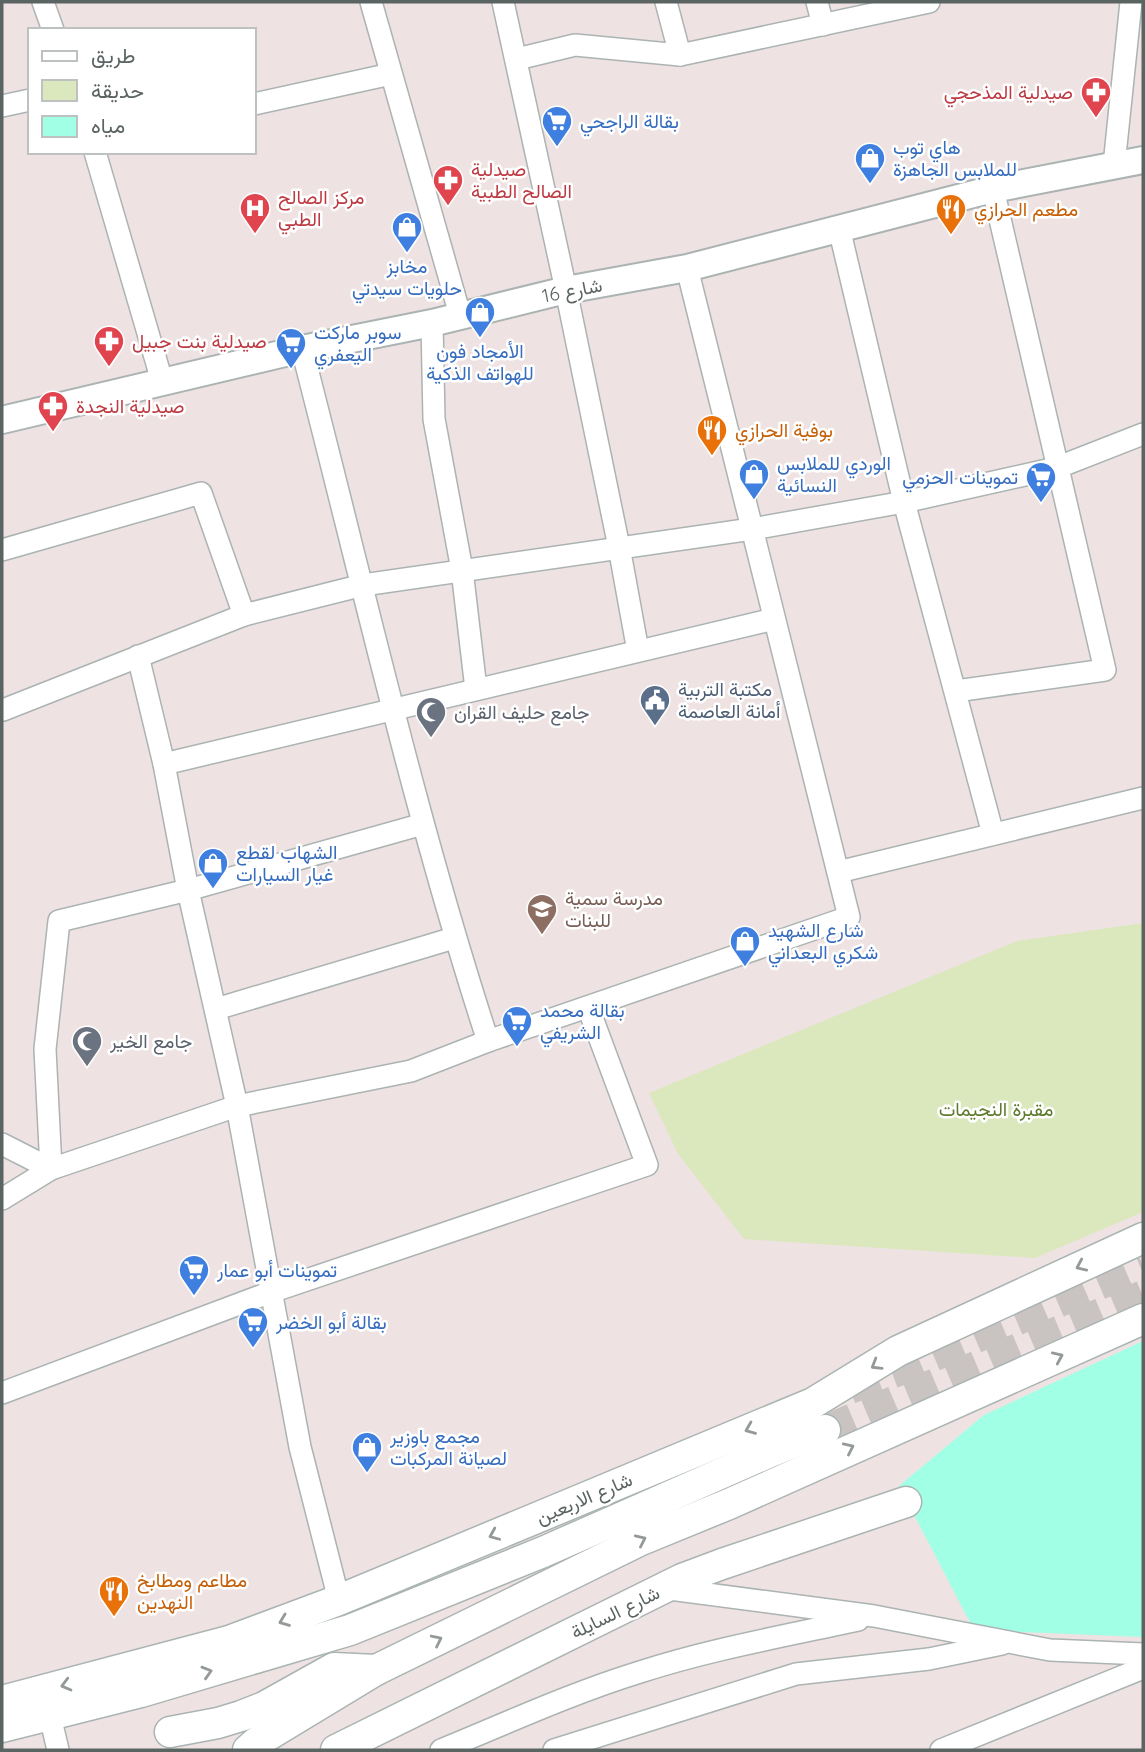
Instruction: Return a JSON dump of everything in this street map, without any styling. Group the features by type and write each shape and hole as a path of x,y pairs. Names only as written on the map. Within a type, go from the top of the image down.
{"main road":[{"name":"شارع الاربعين","path":"2,1701 229,1641 339,1600 813,1403 898,1351 1143,1238"},
{"path":"248,1750 376,1670 671,1526 729,1504 1143,1319"},
{"name":"شارع الاربعين","path":"2,1727 141,1692 350,1630 543,1552 825,1430 792,1457 705,1502 671,1526"},
{"name":"شارع السايلة","path":"336,1750 663,1588 722,1563 906,1502"},
{"path":"339,1600 350,1630 376,1670"},
{"path":"141,1692 171,1741 264,1707 334,1668 376,1670"}],"street":[{"path":"43,2 52,28"},
{"path":"371,2 460,315"},
{"path":"503,2 566,290 638,651"},
{"path":"666,2 680,55"},
{"path":"817,2 823,24"},
{"path":"517,60 575,45 680,55 929,2"},
{"path":"1114,165 1131,2"},
{"path":"256,104 391,74"},
{"path":"2,106 28,100"},
{"path":"96,154 162,382"},
{"name":"شارع 16","path":"2,421 302,349 432,323 566,290 687,268 993,189 1143,160"},
{"path":"956,691 1105,670 993,189"},
{"path":"839,228 904,502 993,834"},
{"path":"2,1199 51,1169 237,1106 411,1071 488,1041 849,917 687,268"},
{"path":"432,323 434,419 462,570 476,689"},
{"path":"302,349 423,824 454,937 488,1041"},
{"path":"2,709 244,615 363,585 752,529 904,502 1056,468 1143,434"},
{"path":"2,550 201,493 244,615"},
{"path":"164,765 774,619"},
{"path":"138,656 237,1106 300,1447 339,1600"},
{"path":"838,873 1143,798"},
{"path":"51,1169 45,1049 60,921 188,890 423,824"},
{"path":"216,1009 454,937"},
{"path":"2,1393 271,1292 647,1165 588,1007"},
{"path":"2,1144 51,1169"},
{"path":"663,1588 874,1616 1050,1650 1143,1654"},
{"path":"441,1750 574,1695 643,1671 874,1616"},
{"path":"554,1750 796,1674 929,1659 1011,1642"},
{"path":"941,1750 1143,1668"},
{"path":"50,1716 58,1750"}],"green space":[{"name":"مقبرة النجيمات","path":"1143,923 1143,1212 1035,1258 744,1239 678,1154 649,1093 1017,941"}],"water":[{"path":"1143,1341 1143,1637 974,1630 899,1486 984,1415"}],"tunnel":[{"path":"850,1389 907,1368 1143,1266"},
{"path":"825,1430 1143,1295"}],"place":[{"name":"صيدلية المذحجي","path":"1096,119"},
{"name":"بقالة الراجحي","path":"557,148"},
{"name":"هاي توب للملابس الجاهزة","path":"870,185"},
{"name":"صيدلية الصالح الطبية","path":"448,207"},
{"name":"مركز الصالح الطبي","path":"255,235"},
{"name":"مطعم الحرازي","path":"951,236"},
{"name":"مخابز حلويات سيدتي","path":"407,254"},
{"name":"الأمجاد فون للهواتف الذكية","path":"480,339"},
{"name":"صيدلية بنت جبيل","path":"109,368"},
{"name":"سوبر ماركت اليعفري","path":"291,370"},
{"name":"صيدلية النجدة","path":"53,433"},
{"name":"بوفية الحرازي","path":"712,457"},
{"name":"الوردي للملابس النسائية","path":"754,501"},
{"name":"تموينات الحزمي","path":"1041,504"},
{"name":"مكتبة التربية أمانة العاصمة","path":"655,727"},
{"name":"جامع حليف القران","path":"431,739"},
{"name":"الشهاب لقطع غيار السيارات","path":"213,890"},
{"name":"مدرسة سمية للبنات","path":"542,936"},
{"name":"شارع الشهيد شكري البعداني","path":"745,968"},
{"name":"بقالة محمد الشريفي","path":"517,1048"},
{"name":"جامع الخير","path":"87,1068"},
{"name":"تموينات أبو عمار","path":"194,1297"},
{"name":"بقالة أبو الخضر","path":"253,1349"},
{"name":"مجمع باوزير لصيانة المركبات","path":"367,1474"},
{"name":"مطاعم ومطابخ النهدين","path":"114,1618"}]}
